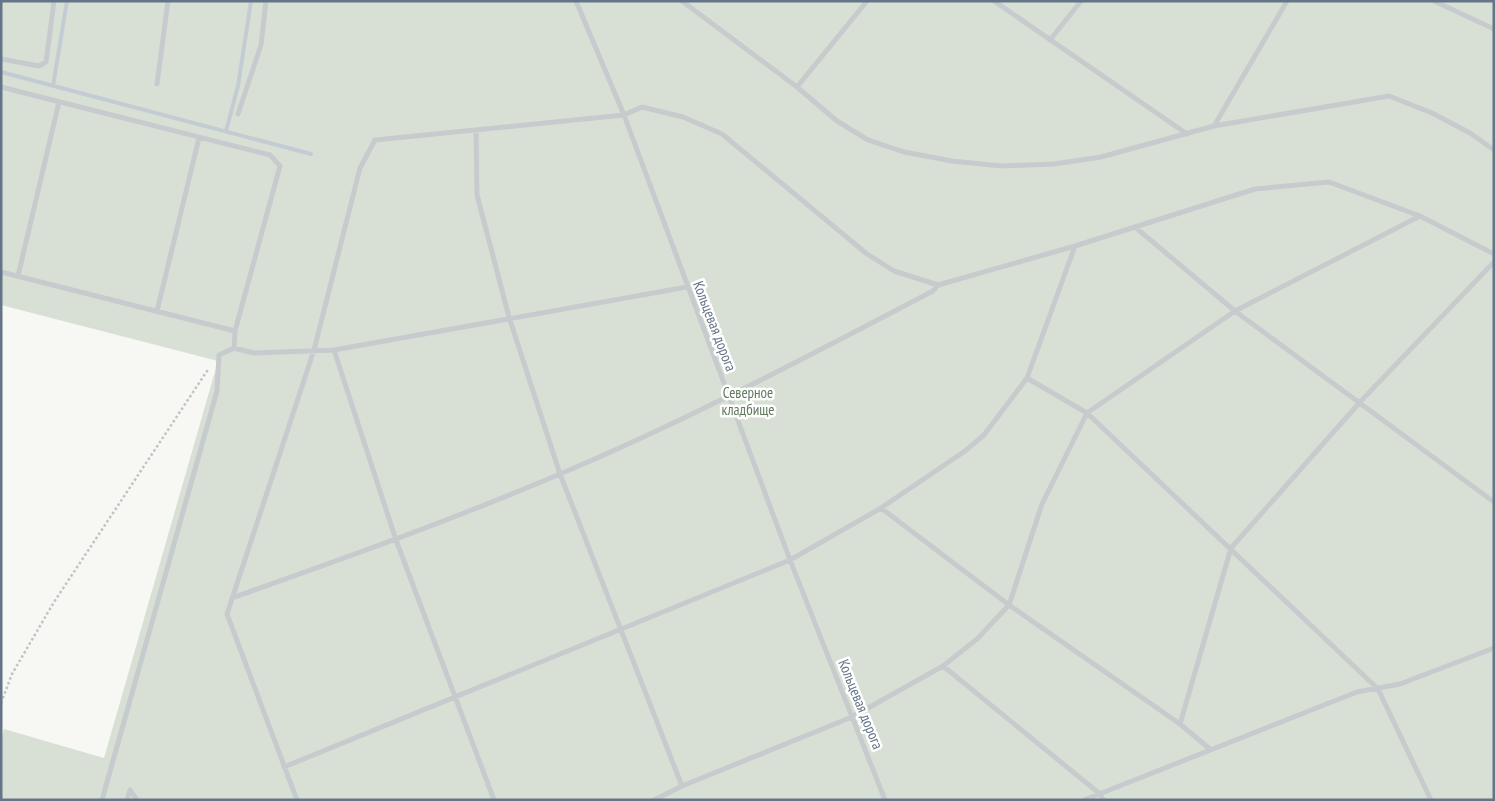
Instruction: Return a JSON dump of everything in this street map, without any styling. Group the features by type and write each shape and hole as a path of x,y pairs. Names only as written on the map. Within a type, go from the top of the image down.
{"lane":[{"path":"1,59 40,66 46,62 54,1"},
{"path":"157,84 168,1"},
{"path":"238,114 261,45 266,1"},
{"name":"Кольцевая дорога","path":"576,1 624,115 728,398 885,800"},
{"path":"682,1 797,87 838,121 868,140 904,152 952,161 1001,166 1054,164 1101,157 1214,126 1389,96 1432,113 1494,150"},
{"path":"797,87 867,1"},
{"path":"994,1 1188,134"},
{"path":"1050,40 1081,1"},
{"path":"1214,126 1287,1"},
{"path":"1434,1 1494,29"},
{"path":"1,87 270,155 280,166 235,331 234,348"},
{"path":"18,276 59,102"},
{"path":"297,800 227,614 314,350 360,168 375,140 624,115 642,107 683,116 722,134 867,254 894,271 938,285 1075,246 1255,189 1329,182 1420,216 1494,254"},
{"path":"476,130 477,195 509,317 560,474 682,786"},
{"path":"157,312 199,138"},
{"path":"654,800 682,786 852,717 942,666 977,639 1009,605 1042,504 1087,413 1235,311 1420,216"},
{"path":"1134,227 1235,311 1494,502"},
{"path":"284,767 790,560 881,508 965,451 984,435 1028,378 1075,246"},
{"path":"1180,724 1231,548 1360,402 1494,262"},
{"path":"1,272 235,331"},
{"path":"232,598 396,540 560,474 728,398 933,291 938,285"},
{"path":"102,800 217,390 219,355 234,348 254,353 334,350 509,317 687,287"},
{"path":"334,350 396,540 494,800"},
{"path":"1028,378 1087,413 1378,689 1431,800"},
{"path":"881,508 1009,605 1180,724 1210,749"},
{"path":"1084,800 1357,692 1400,684 1494,648"},
{"path":"942,666 1100,794 1103,800"},
{"path":"127,800 130,790 137,800"}],"path":[{"path":"1,703 12,674 54,602 136,476 219,355"}],"green space":[{"name":"Северное кладбище","path":"1,1 1494,1 1494,800 1,800 1,740 4,729 104,758 218,361 1,305"}],"waterway":[{"path":"53,86 67,1"},
{"path":"226,131 238,86 251,1"},
{"path":"1,72 311,154"}]}
